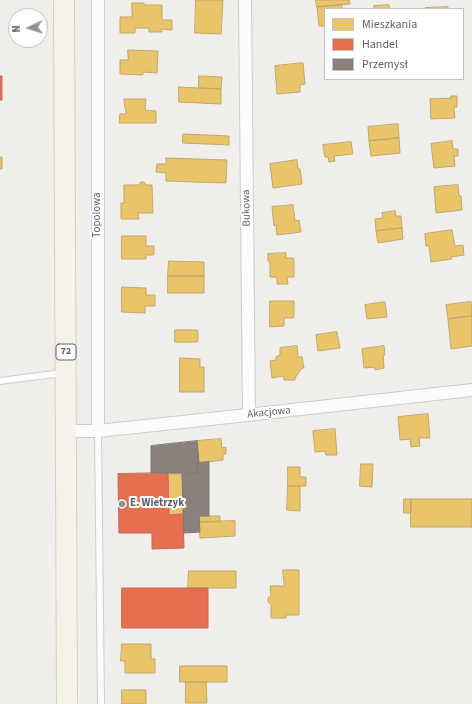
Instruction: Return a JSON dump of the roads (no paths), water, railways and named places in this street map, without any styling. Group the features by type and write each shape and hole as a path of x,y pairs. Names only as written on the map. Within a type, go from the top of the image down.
{"main road":[{"name":"72","path":"64,0 67,704"}],"street":[{"name":"Topolowa","path":"98,0 98,430"},
{"name":"Bukowa","path":"245,0 249,415"},
{"name":"Akacjowa","path":"66,431 98,430 249,415 472,390"}],"lane":[{"path":"0,381 66,373"},
{"path":"98,430 101,704"}],"place":[{"name":"E. Wietrzyk","path":"122,504"}]}
